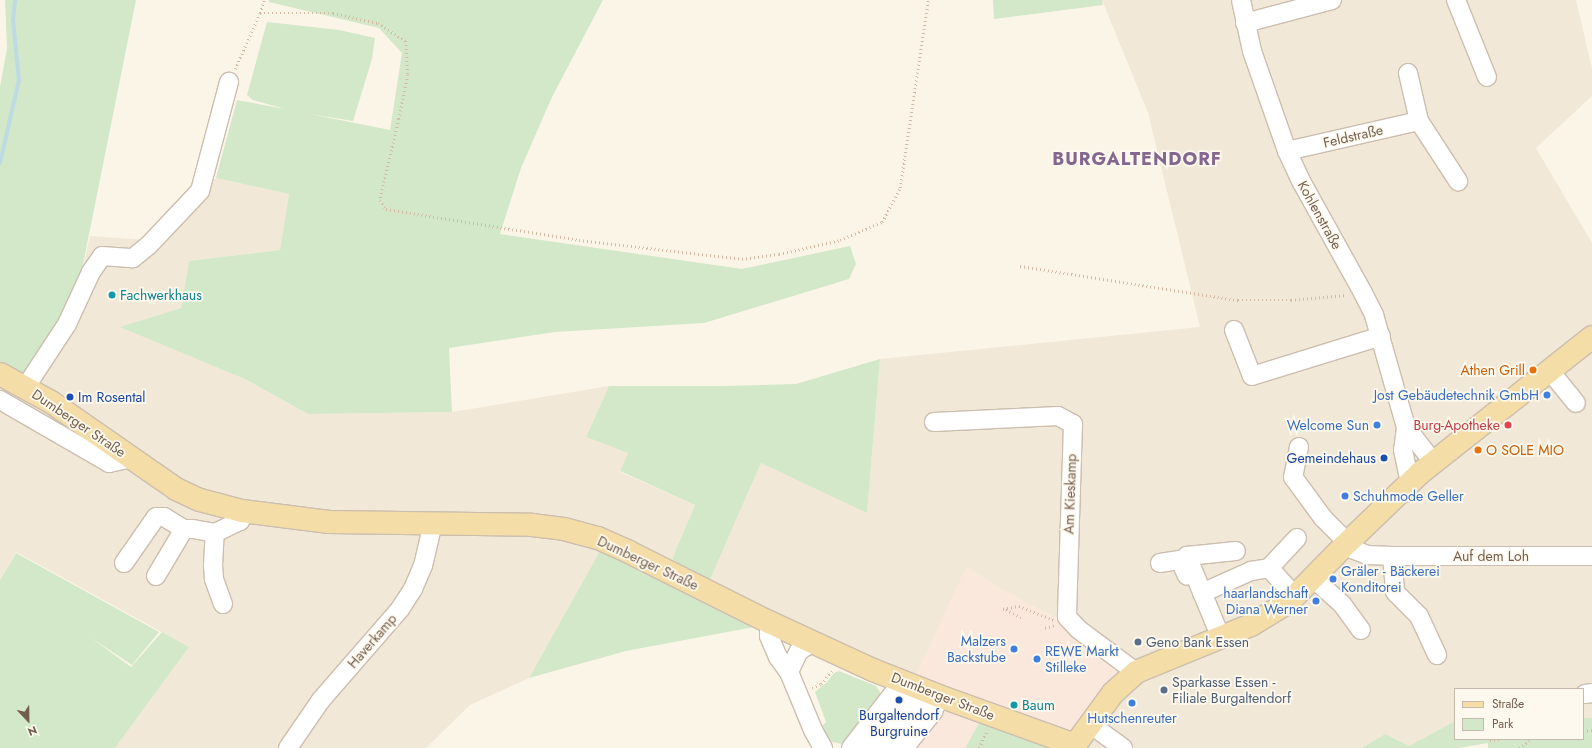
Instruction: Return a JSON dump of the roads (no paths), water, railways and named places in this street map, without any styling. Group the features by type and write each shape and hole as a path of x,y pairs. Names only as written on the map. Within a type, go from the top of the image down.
{"main road":[{"path":"1075,746 1113,693 1136,672 1218,640 1270,615 1296,596 1346,544 1410,482 1433,462 1592,337"},
{"name":"Dumberger Straße","path":"0,374 51,402 176,489 200,500 242,511 329,522 433,522 532,525 564,529 598,538 653,563 811,643 921,689 1075,746"}],"street":[{"name":"Kohlenstraße","path":"1241,0 1252,51 1287,151 1301,181 1363,293 1381,336 1406,427 1433,462"},
{"path":"1245,23 1332,0"},
{"path":"1456,0 1487,78"},
{"path":"1408,73 1419,120 1458,181"},
{"name":"Dumberger Straße","path":"25,388 67,324 91,272 102,256 133,258 148,246 200,191 229,82"},
{"name":"Feldstraße","path":"1287,151 1419,120"},
{"path":"1234,330 1252,376 1381,336"},
{"path":"1550,371 1576,402"},
{"name":"Dumberger Straße","path":"0,400 109,463 132,458"},
{"name":"Am Kieskamp","path":"934,422 1058,416 1073,424 1066,609 1067,617 1078,629 1136,672"},
{"name":"Kohlenstraße","path":"1406,427 1403,450 1410,482"},
{"path":"1299,447 1293,477 1323,518 1346,544"},
{"path":"124,563 156,517 164,517 184,529 215,533 240,521 242,511"},
{"name":"Haverkamp","path":"288,748 321,700 400,609 413,590 423,566 433,522"},
{"path":"156,576 184,529"},
{"path":"215,533 213,566 214,579 223,604"},
{"path":"1202,593 1252,571 1269,568 1297,538"},
{"name":"Auf dem Loh","path":"1346,544 1366,555 1592,556"},
{"path":"1218,640 1202,593 1187,556 1236,551"},
{"path":"1392,556 1395,592 1419,616 1437,655"},
{"path":"1160,563 1180,560 1218,640"},
{"path":"1269,568 1296,596"},
{"path":"1313,578 1342,604 1361,630"},
{"path":"769,622 769,636 778,657 789,672 813,730 823,748"},
{"path":"789,672 799,651 811,643"},
{"path":"851,748 921,689"},
{"path":"869,748 907,700 921,689"},
{"path":"887,748 920,706 921,689"},
{"path":"904,748 933,712 921,689"},
{"path":"1090,724 1123,748"}],"waterway":[{"path":"0,163 19,80 13,20 15,0"}],"place":[{"name":"Fachwerkhaus","path":"112,295"},
{"name":"Athen Grill","path":"1533,370"},
{"name":"Jost Gebäudetechnik GmbH","path":"1547,395"},
{"name":"Im Rosental","path":"70,397"},
{"name":"Welcome Sun","path":"1377,425"},
{"name":"Burg-Apotheke","path":"1508,425"},
{"name":"O SOLE MIO","path":"1478,450"},
{"name":"Gemeindehaus","path":"1384,458"},
{"name":"Schuhmode Geller","path":"1345,496"},
{"name":"Gräler - Bäckerei Konditorei","path":"1333,579"},
{"name":"haarlandschaft Diana Werner","path":"1316,601"},
{"name":"Geno Bank Essen","path":"1138,642"},
{"name":"Malzers Backstube","path":"1014,649"},
{"name":"REWE Markt Stilleke","path":"1037,659"},
{"name":"Sparkasse Essen - Filiale Burgaltendorf","path":"1164,690"},
{"name":"Burgaltendorf Burgruine","path":"899,700"},
{"name":"Hutschenreuter","path":"1132,703"},
{"name":"Baum","path":"1014,705"}],"district":[{"name":"BURGALTENDORF","path":"1137,159"}]}
